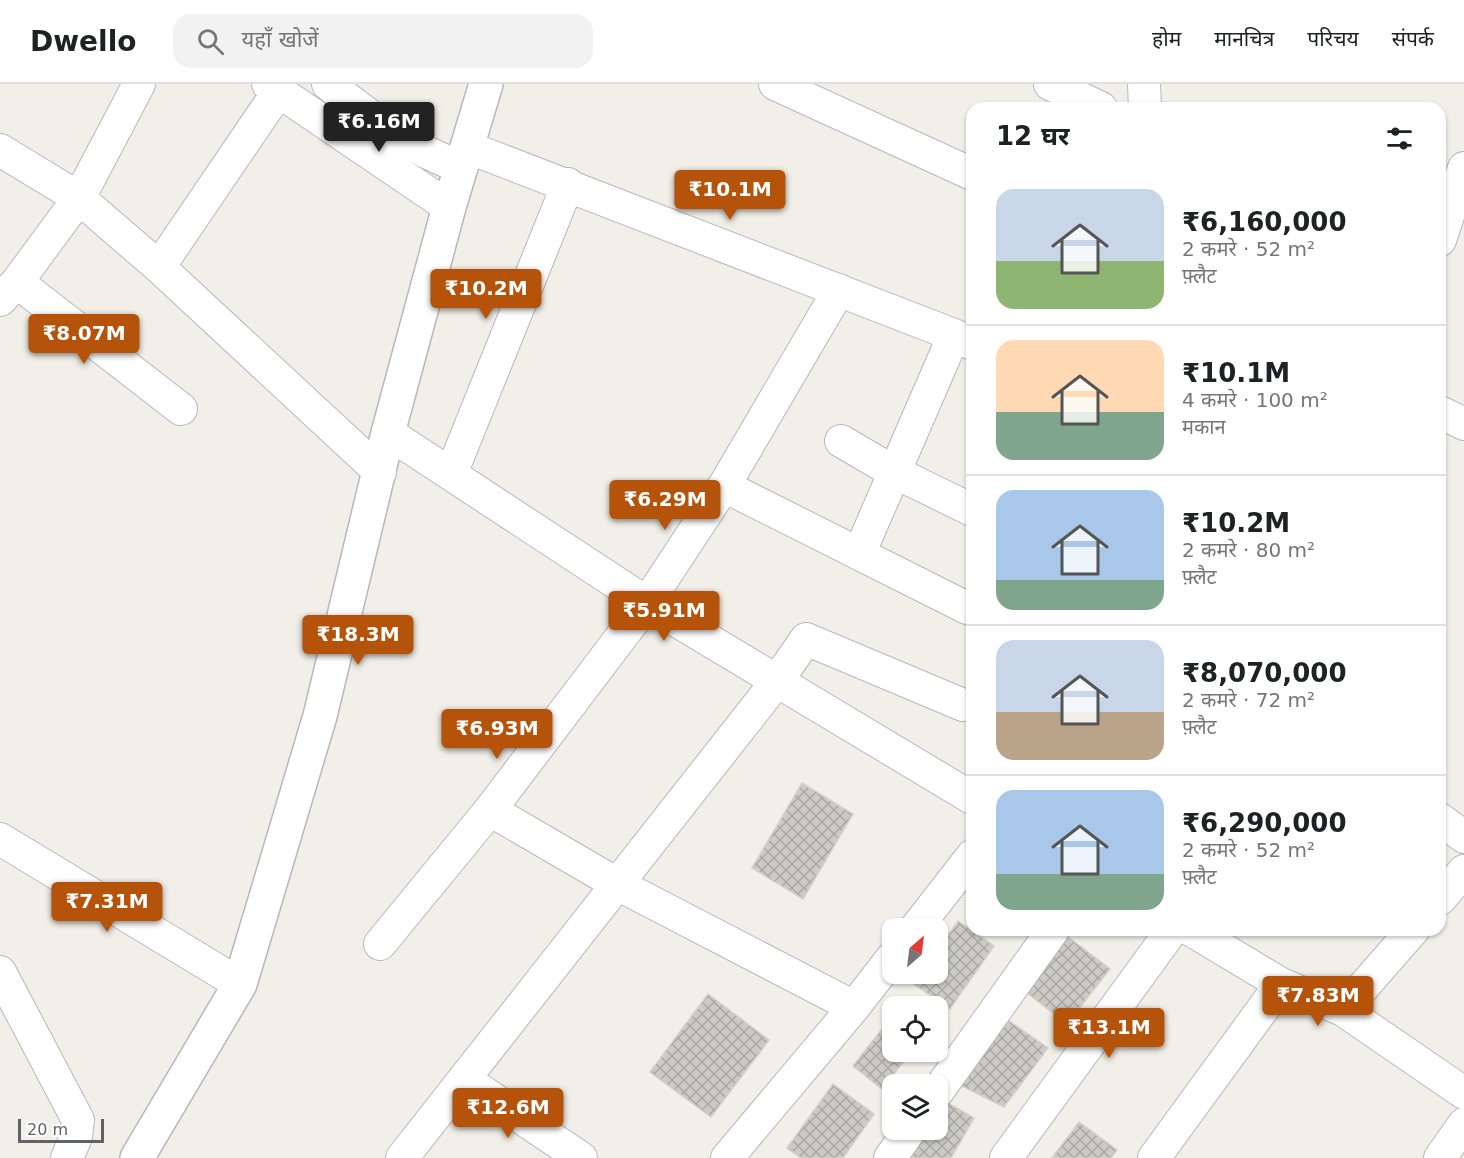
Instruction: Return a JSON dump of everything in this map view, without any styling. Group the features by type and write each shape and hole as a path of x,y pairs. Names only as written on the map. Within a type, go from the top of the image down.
{"street":[{"path":"139,84 79,198 9,291 181,409"},
{"path":"328,84 390,131 426,152 467,148 568,184 963,339 894,472 859,554"},
{"path":"775,84 966,171"},
{"path":"1050,84 1088,102"},
{"path":"1144,84 1145,102"},
{"path":"159,267 273,88 449,207"},
{"path":"136,1158 240,984 320,716 388,433 449,207 484,91"},
{"path":"0,150 79,198 159,267 380,472"},
{"path":"1446,222 1464,168"},
{"path":"451,474 568,184"},
{"path":"380,944 490,810 647,603 724,486 839,290"},
{"path":"1446,415 1464,424"},
{"path":"388,433 647,603 966,794"},
{"path":"841,441 894,472 966,507"},
{"path":"724,486 966,608"},
{"path":"402,1158 777,681 806,639 963,705"},
{"path":"490,810 617,884 854,1008"},
{"path":"1446,824 1464,837"},
{"path":"0,839 240,984"},
{"path":"924,918 966,864"},
{"path":"1446,891 1464,871"},
{"path":"948,1077 1049,936"},
{"path":"1006,1158 1168,936"},
{"path":"1202,936 1281,984 1343,1010 1464,1093"},
{"path":"1343,1010 1408,936"},
{"path":"727,1158 854,1008 882,971"},
{"path":"0,972 78,1120 76,1137 67,1158"},
{"path":"1154,1158 1281,984"},
{"path":"464,1079 581,1158"},
{"path":"1440,1158 1464,1124"},
{"path":"890,1158 903,1140"}],"building":[{"path":"802,783 853,814 803,899 752,868"},
{"path":"958,921 966,927 966,936 980,936 994,946 950,1009 948,996 931,996 914,984 948,984 948,936"},
{"path":"1061,936 1067,936 1110,969 1067,1024 1021,988"},
{"path":"708,994 769,1040 711,1117 650,1072"},
{"path":"1005,1018 1048,1048 1004,1107 954,1082"},
{"path":"882,1029 882,1062 903,1062 894,1074 882,1074 882,1089 853,1066"},
{"path":"833,1084 874,1114 843,1158 801,1158 787,1148"},
{"path":"948,1103 974,1118 951,1158 906,1158 917,1140 948,1140"},
{"path":"1079,1122 1117,1150 1111,1158 1052,1158"}]}
